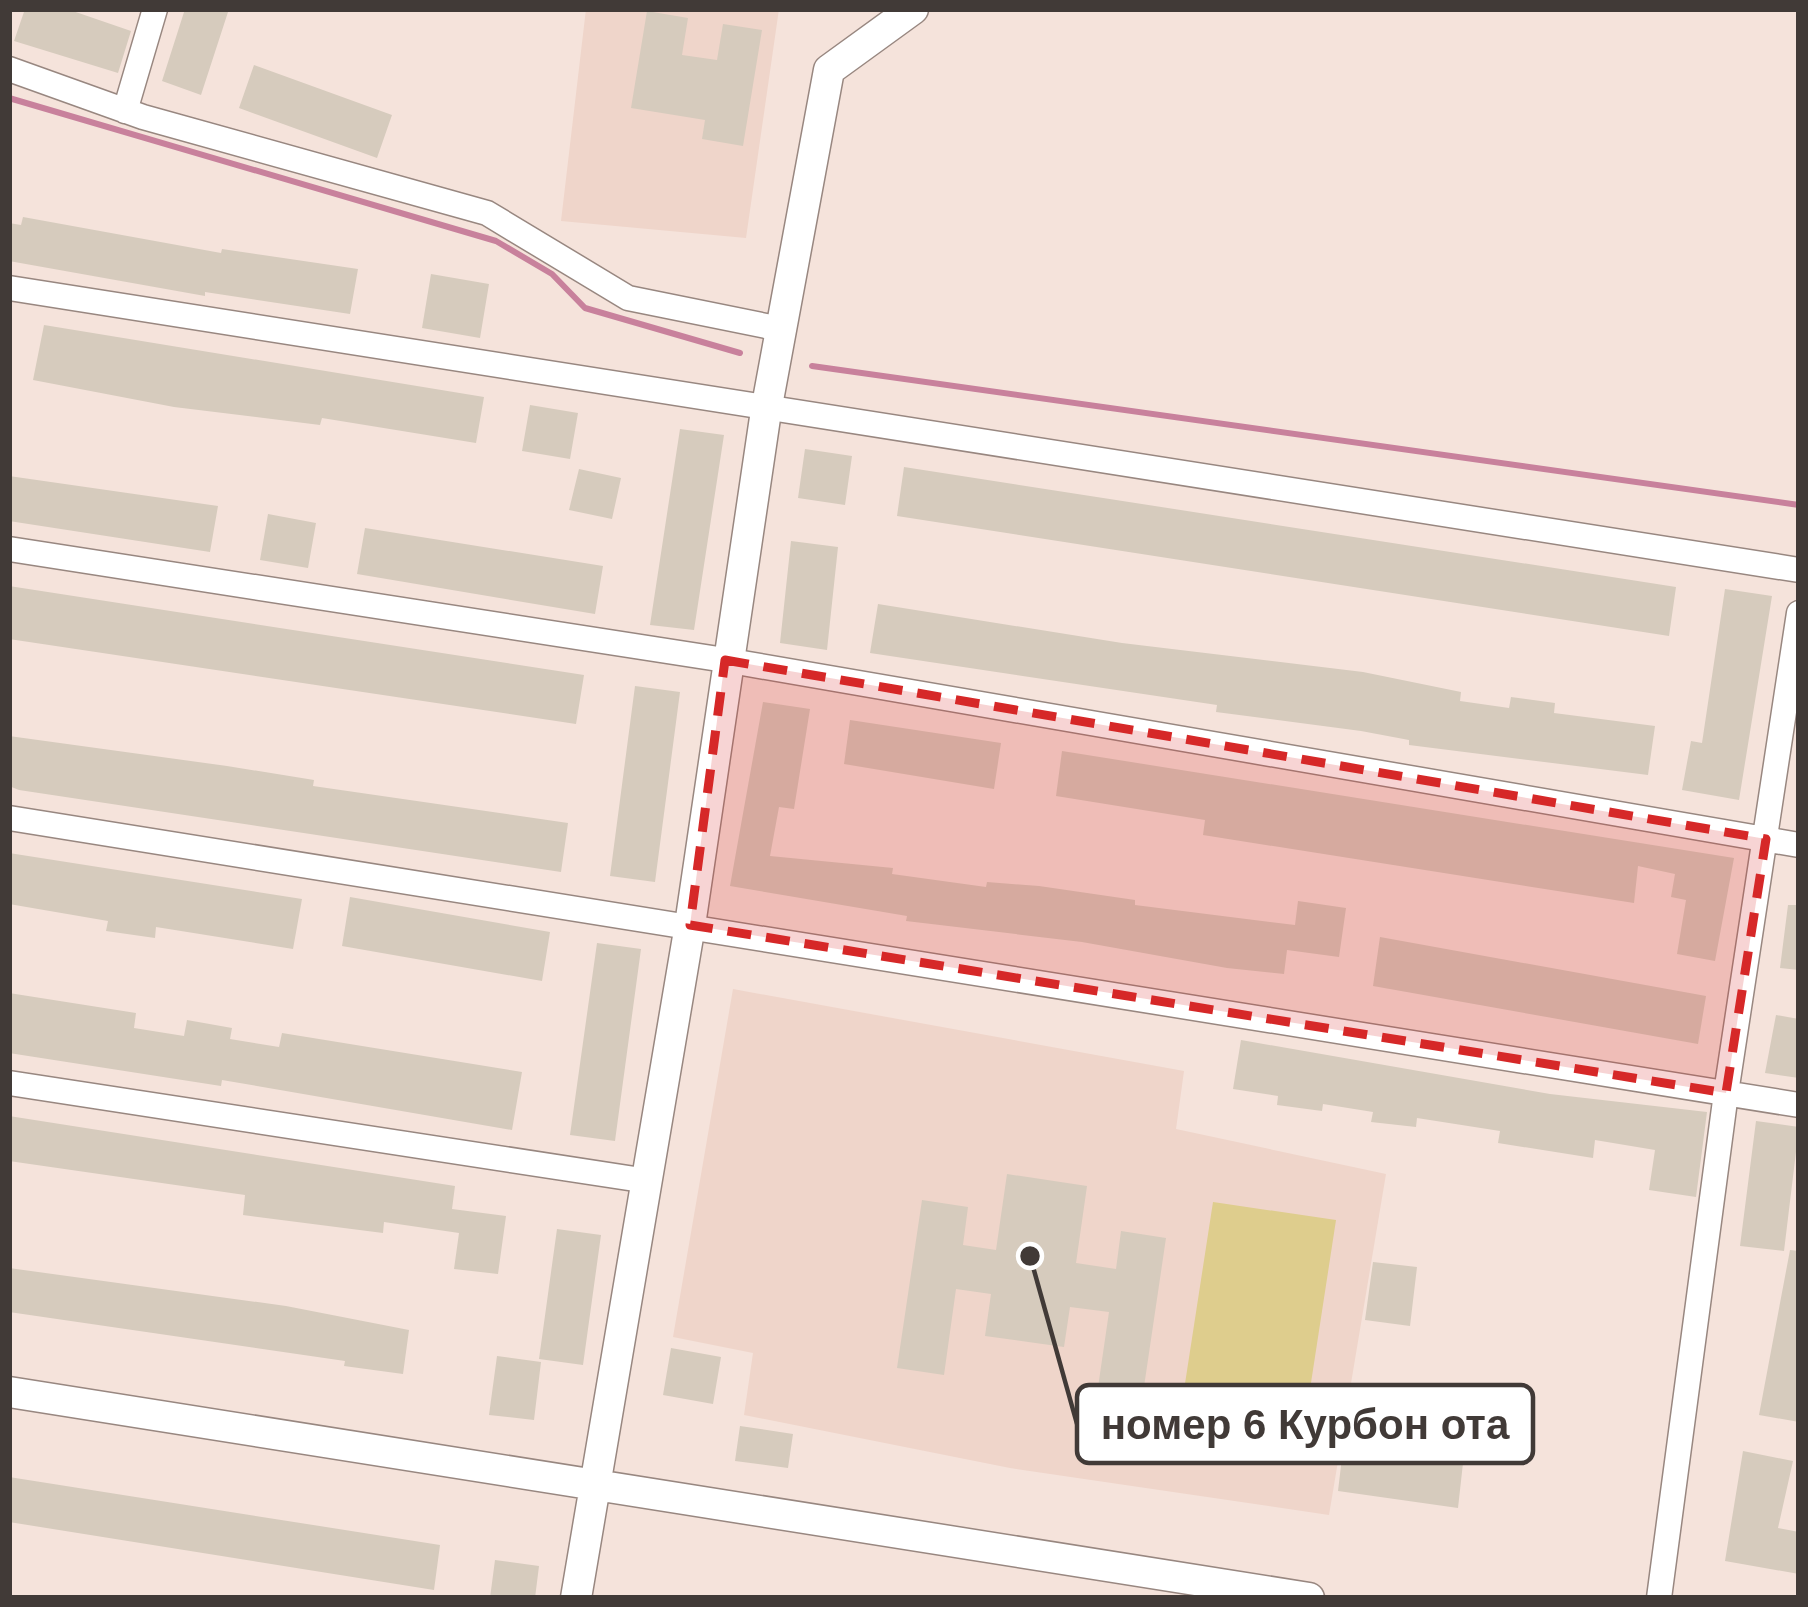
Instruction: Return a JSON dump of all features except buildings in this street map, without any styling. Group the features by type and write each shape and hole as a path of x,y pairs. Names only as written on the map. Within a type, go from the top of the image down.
{"street":[{"path":"125,111 154,9"},
{"path":"576,1598 690,925 725,660 766,411 829,70 913,9"},
{"path":"9,69 125,111 487,213 628,298 781,329"},
{"path":"9,288 766,411 1799,570"},
{"path":"9,549 725,660 1799,845"},
{"path":"1659,1598 1726,1093 1799,613"},
{"path":"9,818 1799,1105"},
{"path":"9,1083 647,1181"},
{"path":"9,1391 1309,1598"}],"highlighted area":[{"path":"725,660 1766,839 1726,1093 690,925"}],"shaded area":[{"path":"586,9 779,9 746,238 561,221"},
{"path":"733,989 1184,1071 1176,1129 1386,1174 1329,1515 1010,1468 744,1415 753,1353 673,1337"},
{"path":"1213,1202 1336,1220 1301,1448 1178,1429"}],"waterway":[{"path":"9,98 496,241 552,274 585,308 740,353"},
{"path":"812,366 1799,505"}],"place":[{"name":"номер 6 Курбон ота","path":"1030,1256"}]}
